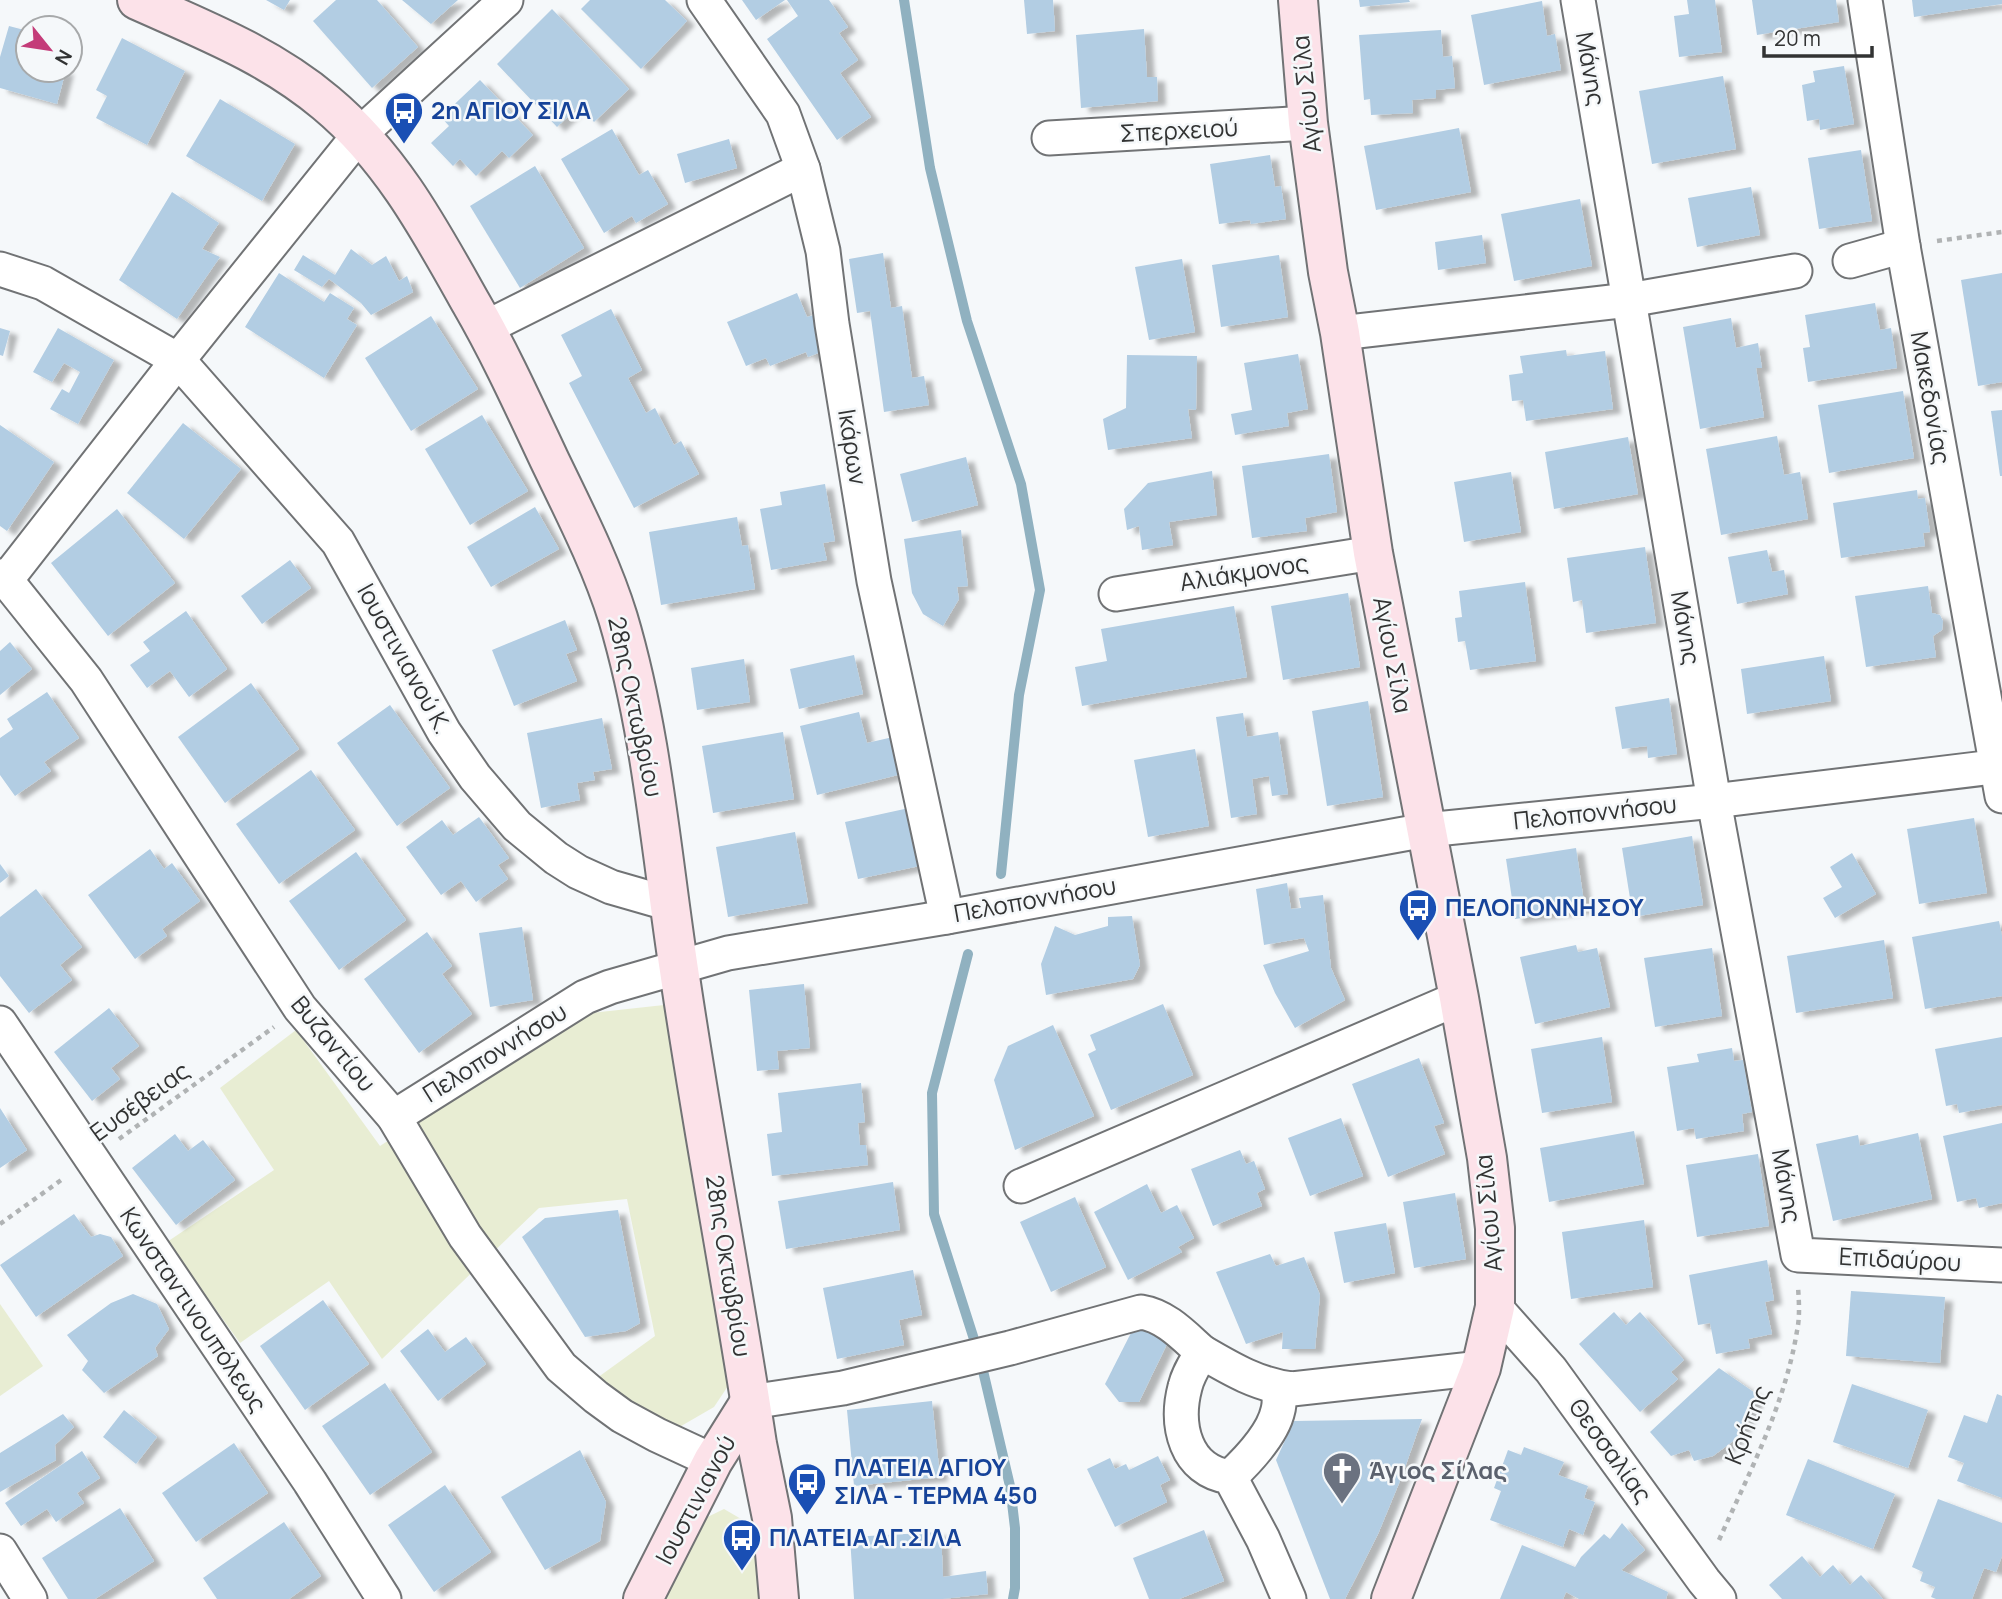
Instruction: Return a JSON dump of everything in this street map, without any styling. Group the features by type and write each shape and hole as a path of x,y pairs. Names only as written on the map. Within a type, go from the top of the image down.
{"street":[{"name":"28ης Οκτωβρίου","path":"137,0 215,33 266,60 329,105 389,167 410,197 485,328 590,544 618,618 647,746 678,969 772,1518 779,1599"},
{"path":"3,578 359,135 506,0"},
{"name":"Ικάρων","path":"704,0 783,114 803,169 823,251 832,324 874,581 947,916"},
{"name":"Αγίου Σίλα","path":"1298,0 1308,123 1328,272 1340,333 1373,553 1459,998 1487,1158 1495,1228 1495,1307 1481,1368 1391,1599"},
{"name":"Μάνης","path":"1578,0 1714,801 1798,1255"},
{"name":"Μακεδονίας","path":"1865,0 1903,246 2000,776"},
{"name":"Σπερχειού","path":"1049,138 1308,123"},
{"path":"485,328 803,169"},
{"path":"1850,261 1903,246"},
{"name":"Ιουστινιανού Κ.","path":"0,269 43,283 178,360 338,542 444,732 475,777 517,826 578,872 611,887 670,904"},
{"path":"1340,333 1629,300 1795,271"},
{"name":"Αλιάκμονος","path":"1116,594 1373,553"},
{"name":"Βυζαντίου","path":"3,578 86,681 300,1008 394,1117 464,1236 561,1367 622,1416 713,1461"},
{"name":"Πελοποννήσου","path":"394,1117 585,997 610,987 728,953 1426,830 2000,776"},
{"path":"1021,1186 1459,998"},
{"name":"Κωνσταντινουπόλεως","path":"0,1023 310,1482 384,1599"},
{"name":"Επιδαύρου","path":"1798,1255 2002,1265"},
{"name":"Θεσσαλίας","path":"1495,1307 1551,1370 1712,1590"},
{"path":"751,1402 843,1388 1010,1348 1141,1312 1153,1314 1202,1352 1237,1373 1279,1388 1292,1389 1481,1368"},
{"path":"1202,1352 1189,1373 1185,1387 1181,1413 1182,1434 1194,1457 1217,1475 1230,1476 1248,1461 1274,1422 1279,1409 1279,1388"},
{"name":"Ιουστινιανού","path":"643,1599 713,1461 751,1402"},
{"path":"1230,1476 1263,1539 1289,1599"},
{"path":"0,1551 30,1599"}],"path":[{"path":"1903,246 2002,232"},
{"name":"Ευσέβειας","path":"0,1224 300,1008"},
{"name":"Κρήτης","path":"1712,1590 1718,1542 1773,1418 1798,1329 1798,1255"}],"green space":[{"path":"664,1005 732,1380 714,1407 676,1429 638,1415 597,1378 655,1336 627,1199 539,1208 382,1359 329,1281 240,1343 167,1242 274,1170 220,1088 296,1030 380,1146 582,1014"},
{"path":"0,1304 43,1366 0,1396"},
{"path":"724,1509 748,1523 763,1599 664,1599 693,1524"}],"building":[{"path":"266,0 290,0 284,10"},
{"path":"336,0 377,0 418,47 372,88 313,21"},
{"path":"402,0 458,0 431,24"},
{"path":"590,0 665,0 687,21 641,69 581,9"},
{"path":"742,0 785,0 756,20"},
{"path":"787,0 829,0 848,27 839,33 858,60 840,73 871,117 837,140 767,39 798,16"},
{"path":"1024,0 1053,0 1055,31 1027,34"},
{"path":"1359,0 1409,0 1410,2 1360,7"},
{"path":"1687,0 1715,0 1722,52 1679,57 1674,16 1689,14"},
{"path":"1752,0 1836,0 1839,22 1757,35"},
{"path":"1912,0 2002,0 2002,4 1914,17"},
{"path":"1542,1 1547,36 1555,34 1561,70 1484,85 1471,15"},
{"path":"552,9 629,89 594,122 579,106 557,127 497,64"},
{"path":"9,26 14,27 14,84 62,84 57,104 0,88 0,57"},
{"path":"1144,29 1147,77 1157,77 1158,101 1081,108 1076,35"},
{"path":"1441,30 1443,57 1452,56 1455,88 1436,90 1436,98 1412,100 1413,113 1371,115 1370,99 1364,100 1359,35"},
{"path":"122,38 185,71 147,145 96,118 107,96 96,90"},
{"path":"1844,66 1854,124 1820,130 1819,119 1807,121 1802,85 1815,82 1813,71"},
{"path":"1723,76 1736,149 1652,164 1639,91"},
{"path":"480,80 533,135 509,158 502,151 476,176 460,159 453,166 431,143 449,126 441,117"},
{"path":"220,99 295,144 262,201 186,156"},
{"path":"1459,128 1471,192 1376,210 1364,146"},
{"path":"612,129 639,175 648,170 668,204 636,223 632,216 604,233 561,159"},
{"path":"729,139 737,168 685,183 677,154"},
{"path":"1861,150 1872,221 1819,229 1808,158"},
{"path":"1270,155 1275,187 1281,186 1286,219 1251,224 1250,220 1219,224 1210,164"},
{"path":"535,166 584,248 520,288 470,206"},
{"path":"1751,187 1760,235 1697,247 1688,198"},
{"path":"172,192 219,223 202,249 220,257 177,319 119,280"},
{"path":"1580,199 1592,266 1514,281 1501,214"},
{"path":"1482,235 1486,263 1438,270 1435,242"},
{"path":"351,249 372,265 386,256 399,281 407,276 413,292 371,315 361,303 329,279 322,287 294,270 303,255 335,275"},
{"path":"883,253 891,308 902,306 912,378 924,376 929,405 884,412 870,311 857,313 849,259"},
{"path":"1279,255 1288,317 1221,327 1212,265"},
{"path":"1182,259 1195,332 1149,340 1135,267"},
{"path":"279,273 324,302 330,293 354,308 347,319 357,325 324,378 245,327"},
{"path":"2002,273 2002,382 1978,386 1961,280"},
{"path":"797,293 807,317 814,315 829,349 808,357 806,352 770,366 766,358 746,366 727,322"},
{"path":"1875,303 1880,330 1891,328 1897,368 1808,382 1803,348 1810,347 1805,315"},
{"path":"611,309 642,370 628,378 646,413 655,408 674,445 681,441 699,474 634,508 569,383 582,376 561,335"},
{"path":"431,316 478,389 411,431 365,358"},
{"path":"1731,318 1736,348 1758,343 1762,368 1756,368 1764,417 1700,429 1683,327"},
{"path":"0,328 10,331 3,356 0,355"},
{"path":"58,328 114,360 78,424 50,409 62,389 69,393 80,372 64,363 52,382 33,372"},
{"path":"1566,350 1567,356 1605,351 1613,409 1526,421 1523,400 1512,401 1509,375 1523,373 1520,356"},
{"path":"1298,354 1308,409 1287,413 1289,426 1235,435 1231,414 1252,410 1244,363"},
{"path":"1127,355 1197,356 1196,410 1188,409 1192,438 1108,450 1103,419 1126,408"},
{"path":"1903,391 1914,458 1829,473 1818,405"},
{"path":"2002,410 2002,476 2000,476 1991,411"},
{"path":"482,415 528,491 470,525 425,449"},
{"path":"183,423 241,469 184,539 127,493"},
{"path":"0,425 54,462 7,531 0,526"},
{"path":"1777,436 1784,475 1800,472 1808,519 1721,535 1706,449"},
{"path":"1628,437 1638,494 1554,509 1545,452"},
{"path":"1329,454 1337,512 1305,518 1307,531 1252,538 1242,466"},
{"path":"966,457 978,505 912,522 900,474"},
{"path":"1212,471 1217,515 1169,522 1173,545 1142,550 1139,526 1127,530 1124,509 1148,483"},
{"path":"1511,472 1521,532 1464,542 1454,482"},
{"path":"825,484 835,541 823,543 827,560 771,570 760,509 782,505 780,492"},
{"path":"1917,490 1918,499 1925,498 1930,532 1923,533 1925,546 1841,558 1833,503"},
{"path":"535,507 559,549 491,587 467,547"},
{"path":"117,509 175,583 108,636 51,563"},
{"path":"737,517 742,546 748,545 755,589 661,605 649,532"},
{"path":"961,530 968,586 957,587 959,599 943,626 923,614 912,593 904,539"},
{"path":"1645,547 1656,623 1586,633 1582,600 1573,602 1567,558"},
{"path":"1767,550 1772,572 1784,570 1788,594 1737,604 1728,557"},
{"path":"290,560 311,588 262,624 241,596"},
{"path":"1525,582 1536,661 1470,670 1465,641 1458,642 1455,618 1462,617 1459,591"},
{"path":"1928,586 1932,613 1940,615 1943,621 1942,630 1933,636 1936,657 1866,667 1855,596"},
{"path":"1348,593 1360,667 1283,680 1271,606"},
{"path":"1234,606 1247,677 1082,706 1075,667 1107,661 1101,629"},
{"path":"186,611 227,669 189,697 170,671 147,688 130,665 150,651 143,642"},
{"path":"565,620 577,650 566,654 577,681 514,706 492,650"},
{"path":"10,642 32,669 0,695 0,651"},
{"path":"854,655 863,694 799,709 790,669"},
{"path":"1824,656 1831,701 1747,714 1741,669"},
{"path":"744,659 750,702 697,710 691,668"},
{"path":"251,683 299,749 225,803 178,737"},
{"path":"47,692 79,738 44,762 51,771 15,796 0,775 0,738 13,729 7,719"},
{"path":"1669,698 1677,754 1648,758 1647,746 1622,749 1615,707"},
{"path":"1368,701 1383,797 1327,806 1312,711"},
{"path":"390,705 450,788 397,826 337,743"},
{"path":"859,712 867,743 893,737 902,774 817,795 800,726"},
{"path":"1243,713 1247,737 1278,732 1288,794 1272,796 1269,776 1252,779 1257,814 1231,818 1216,717"},
{"path":"602,718 612,769 593,772 595,780 577,783 580,800 541,808 527,733"},
{"path":"783,732 794,799 713,813 702,746"},
{"path":"1195,749 1209,826 1148,837 1134,760"},
{"path":"311,770 355,830 279,884 236,824"},
{"path":"909,808 929,864 858,879 845,822"},
{"path":"479,817 509,858 498,865 508,879 476,902 461,881 441,895 406,847 442,820 453,835"},
{"path":"1974,818 1987,893 1919,904 1907,829"},
{"path":"795,832 808,903 728,917 716,847"},
{"path":"1692,836 1703,905 1633,917 1622,848"},
{"path":"1576,848 1585,909 1515,919 1506,859"},
{"path":"150,849 164,869 172,863 200,901 162,929 167,936 135,959 88,895"},
{"path":"356,852 406,920 339,970 289,901"},
{"path":"1852,853 1876,894 1835,918 1823,898 1842,887 1830,867"},
{"path":"0,864 9,876 0,883"},
{"path":"1287,883 1291,909 1301,908 1299,898 1323,895 1331,968 1345,1000 1295,1028 1263,965 1309,951 1304,938 1264,945 1256,889"},
{"path":"36,889 82,947 60,965 72,980 29,1013 0,976 0,917"},
{"path":"1132,916 1140,965 1133,979 1046,995 1041,964 1055,926 1075,935 1108,926 1108,917"},
{"path":"1999,921 2002,936 2002,996 1925,1009 1912,937"},
{"path":"522,927 533,1000 490,1007 479,933"},
{"path":"427,932 452,966 442,974 472,1014 419,1053 364,979"},
{"path":"1884,940 1893,998 1796,1013 1787,956"},
{"path":"1576,945 1578,952 1597,948 1610,1007 1535,1024 1520,957"},
{"path":"1712,948 1722,1016 1655,1027 1644,958"},
{"path":"804,984 810,1048 777,1051 779,1069 757,1071 749,990"},
{"path":"1163,1004 1193,1075 1111,1110 1088,1054 1096,1050 1090,1035"},
{"path":"109,1008 139,1046 111,1068 120,1079 92,1101 54,1052"},
{"path":"1053,1025 1094,1116 1015,1150 994,1080 1008,1046"},
{"path":"1602,1037 1612,1102 1542,1113 1531,1049"},
{"path":"2002,1037 2002,1105 1959,1113 1957,1104 1946,1106 1935,1049"},
{"path":"1732,1048 1734,1061 1743,1060 1752,1112 1742,1114 1744,1131 1696,1139 1694,1128 1677,1131 1667,1067 1699,1062 1697,1054"},
{"path":"1419,1058 1444,1123 1434,1126 1445,1154 1388,1177 1352,1084"},
{"path":"861,1083 865,1122 858,1123 860,1145 866,1145 868,1165 772,1176 767,1134 782,1132 778,1093"},
{"path":"0,1108 27,1150 0,1168"},
{"path":"1341,1118 1363,1176 1310,1196 1288,1138"},
{"path":"2002,1123 2002,1203 1979,1208 1976,1198 1957,1202 1943,1136"},
{"path":"1634,1131 1644,1184 1549,1202 1540,1148"},
{"path":"1918,1133 1932,1199 1833,1221 1816,1144 1858,1135 1860,1146"},
{"path":"175,1134 188,1151 203,1140 235,1180 176,1225 132,1168"},
{"path":"1240,1150 1246,1164 1254,1161 1265,1189 1257,1193 1262,1206 1213,1226 1191,1169"},
{"path":"1758,1154 1769,1226 1697,1237 1686,1165"},
{"path":"893,1182 900,1230 786,1249 778,1201"},
{"path":"1147,1184 1161,1213 1177,1205 1194,1238 1178,1247 1182,1252 1128,1280 1094,1212"},
{"path":"1455,1193 1466,1259 1414,1268 1403,1202"},
{"path":"1075,1197 1106,1267 1051,1292 1020,1222"},
{"path":"618,1210 640,1323 626,1331 585,1337 522,1237 545,1218"},
{"path":"74,1214 91,1237 100,1234 111,1237 123,1256 36,1317 0,1265"},
{"path":"1644,1220 1653,1287 1571,1299 1562,1232"},
{"path":"1386,1223 1395,1273 1344,1283 1334,1232"},
{"path":"1270,1254 1276,1266 1304,1257 1320,1295 1315,1349 1282,1349 1283,1332 1246,1344 1216,1272"},
{"path":"1767,1260 1774,1300 1765,1302 1772,1334 1748,1339 1750,1348 1716,1354 1710,1323 1698,1325 1689,1275"},
{"path":"913,1270 922,1315 899,1320 904,1345 837,1359 823,1288"},
{"path":"1851,1291 1945,1297 1940,1363 1846,1356"},
{"path":"133,1294 157,1304 169,1329 155,1348 158,1356 104,1393 82,1370 88,1361 67,1335 111,1303"},
{"path":"323,1300 369,1364 305,1410 260,1346"},
{"path":"1614,1312 1626,1325 1640,1312 1684,1360 1671,1372 1678,1379 1640,1412 1579,1344"},
{"path":"1135,1325 1168,1342 1139,1402 1119,1402 1105,1384"},
{"path":"428,1329 445,1352 466,1337 486,1364 438,1401 400,1351"},
{"path":"1719,1368 1758,1395 1736,1439 1713,1456 1694,1461 1689,1450 1671,1456 1650,1432"},
{"path":"385,1383 432,1452 370,1495 322,1426"},
{"path":"1852,1384 1928,1410 1908,1468 1833,1442"},
{"path":"1997,1394 2002,1396 2002,1498 1957,1481 1964,1463 1948,1457 1964,1415 1987,1423"},
{"path":"932,1401 940,1477 854,1486 847,1410"},
{"path":"124,1410 157,1437 136,1464 103,1437"},
{"path":"63,1414 74,1427 55,1445 56,1460 0,1492 0,1453"},
{"name":"Άγιος Σίλας","path":"1422,1419 1378,1534 1345,1599 1330,1599 1276,1460 1294,1421"},
{"path":"234,1443 268,1493 196,1542 162,1493"},
{"path":"1524,1447 1564,1462 1558,1475 1588,1486 1584,1498 1595,1502 1583,1535 1569,1529 1563,1547 1490,1520 1501,1491 1494,1488 1508,1450 1521,1455"},
{"path":"580,1450 606,1502 600,1541 545,1570 501,1497"},
{"path":"82,1451 100,1478 77,1493 84,1503 56,1522 47,1509 21,1526 5,1503"},
{"path":"1158,1456 1170,1480 1160,1485 1167,1502 1115,1527 1087,1469 1110,1458 1115,1469 1126,1464 1129,1470"},
{"path":"1808,1459 1895,1494 1873,1549 1786,1515"},
{"path":"445,1485 491,1552 434,1592 388,1525"},
{"path":"1938,1499 2002,1523 2002,1556 1996,1572 1984,1568 1972,1599 1931,1597 1935,1587 1920,1581 1923,1572 1912,1567"},
{"path":"120,1508 154,1561 95,1599 68,1599 42,1558"},
{"path":"284,1522 321,1576 289,1599 217,1599 203,1578"},
{"path":"1622,1523 1645,1550 1621,1570 1668,1592 1666,1599 1579,1599 1566,1592 1563,1599 1500,1599 1522,1545 1575,1567 1604,1534 1610,1539"},
{"path":"1204,1530 1224,1581 1179,1599 1149,1599 1133,1558"},
{"path":"941,1532 943,1577 986,1571 988,1594 942,1599 854,1599 850,1537"},
{"path":"1802,1556 1820,1577 1833,1565 1850,1585 1861,1575 1883,1599 1782,1599 1769,1585"}],"waterway":[{"path":"904,0 930,168 967,321 1021,484 1040,590 1019,695 1001,874"},
{"path":"968,954 932,1093 934,1214 980,1358 1010,1486 1015,1528 1013,1599"}],"place":[{"name":"2η ΑΓΙΟΥ ΣΙΛΑ","path":"404,145"},
{"name":"ΠΕΛΟΠΟΝΝΗΣΟΥ","path":"1418,942"},
{"name":"Άγιος Σίλας","path":"1342,1505"},
{"name":"ΠΛΑΤΕΙΑ ΑΓΙΟΥ ΣΙΛΑ - ΤΕΡΜΑ 450","path":"807,1516"},
{"name":"ΠΛΑΤΕΙΑ ΑΓ.ΣΙΛΑ","path":"742,1572"}]}
